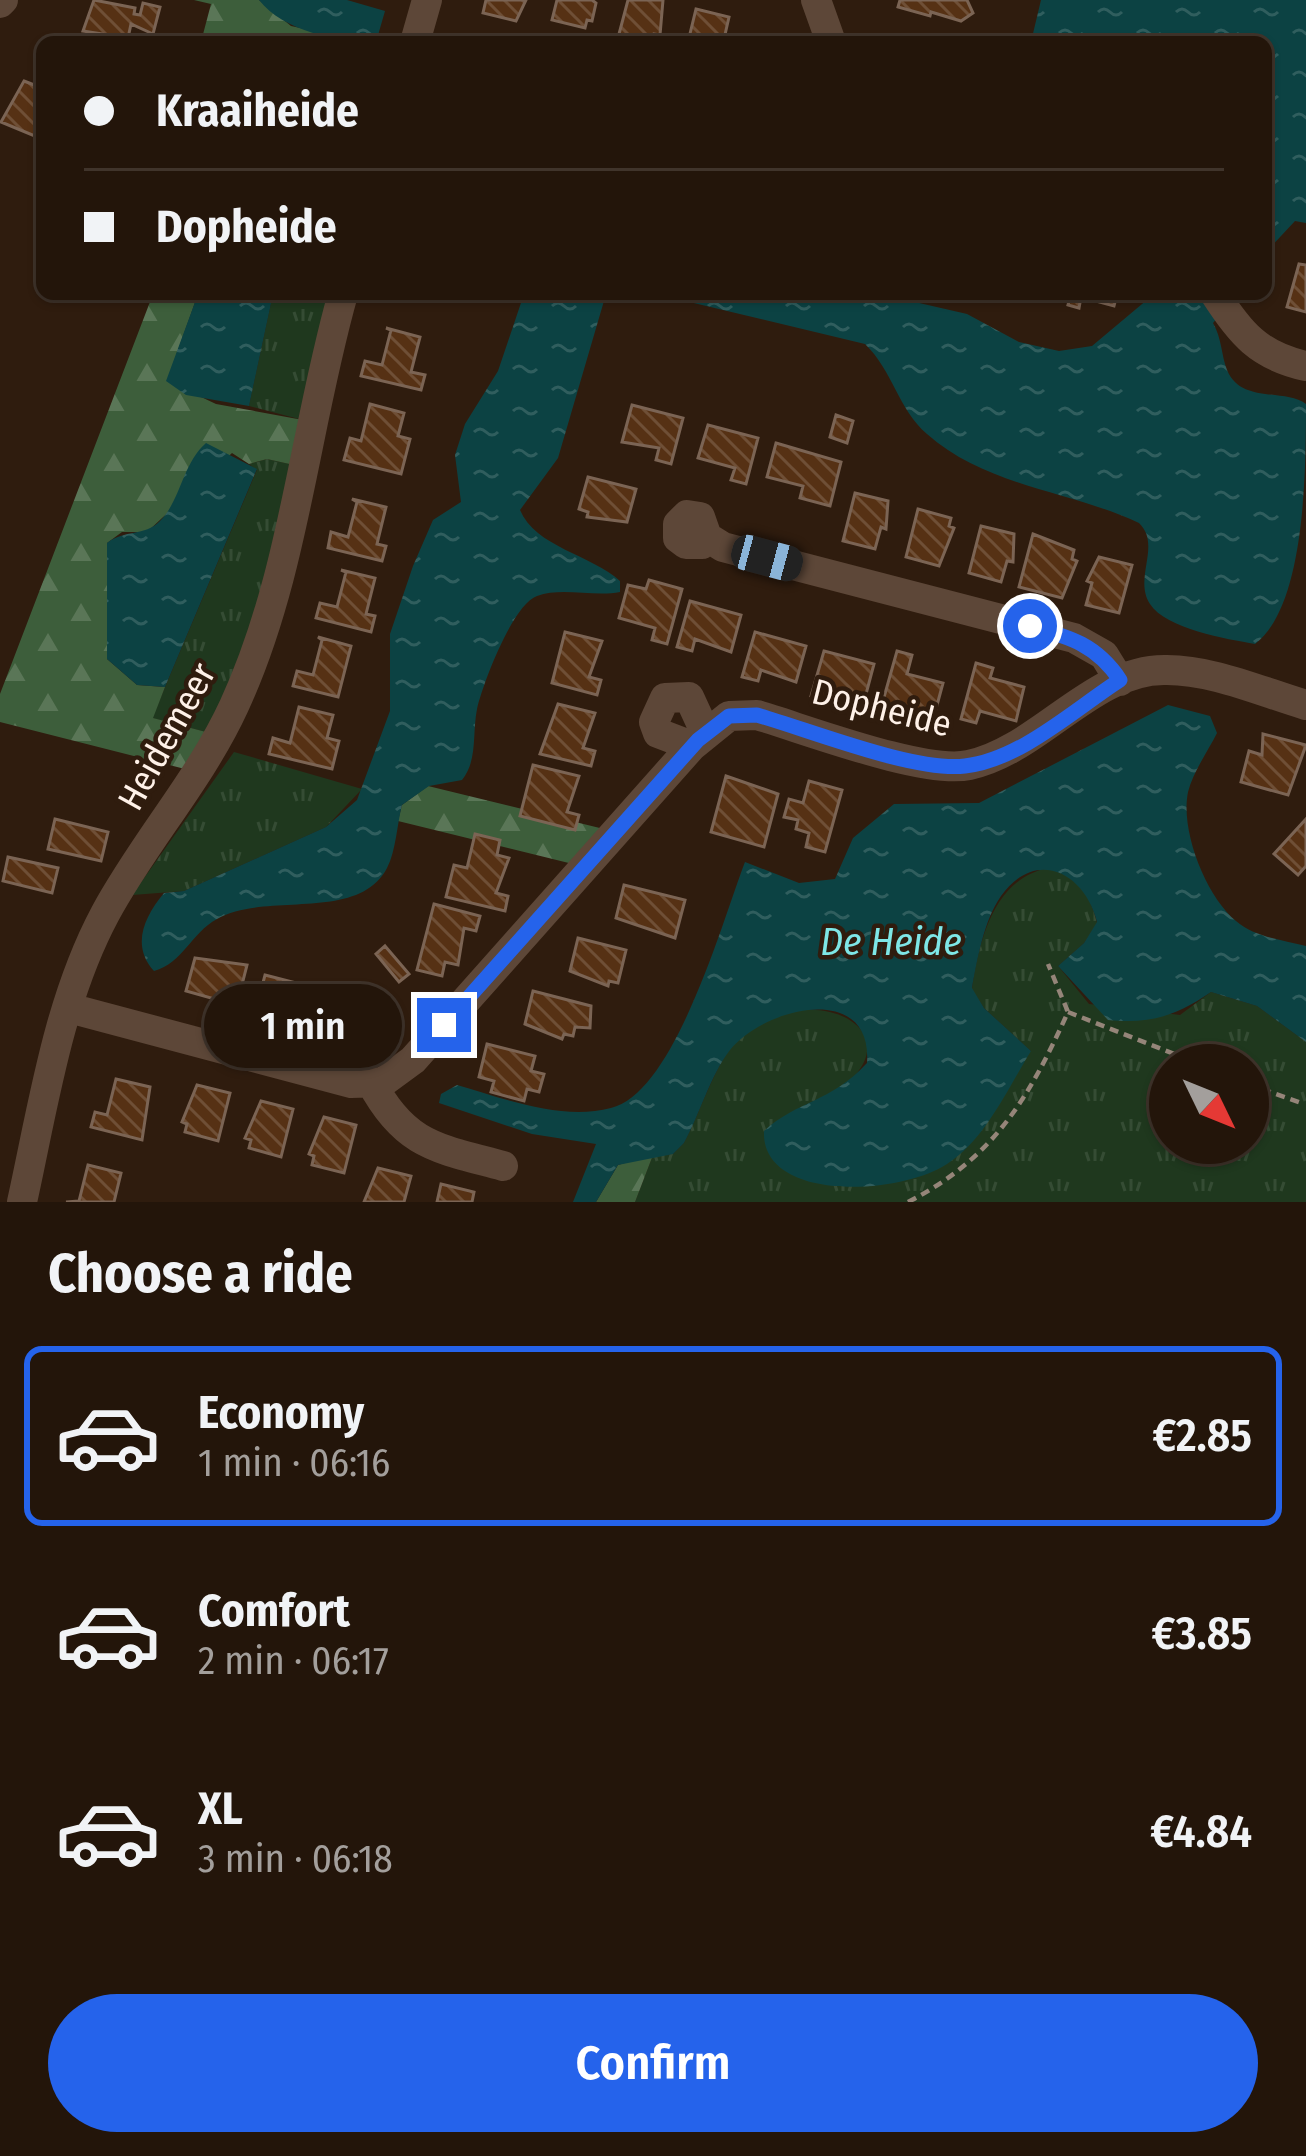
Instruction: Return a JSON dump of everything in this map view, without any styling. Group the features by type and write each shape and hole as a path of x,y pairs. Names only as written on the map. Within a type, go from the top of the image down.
{"street":[{"path":"417,36 427,0"},
{"path":"816,0 829,36"},
{"name":"Heidemeer","path":"22,1202 69,1008 105,914 241,688 279,588 323,364 341,300"},
{"path":"1223,307 1251,344 1277,360 1306,366"},
{"path":"707,537 723,547 1074,638 1104,655 1120,680"},
{"name":"Dopheide","path":"370,1082 383,1082 413,1060 699,740 729,716 757,715 928,764 967,766 1015,748 1120,680 1160,669 1191,672 1306,705"},
{"path":"69,1008 351,1082 370,1082 387,1113 423,1144 503,1166"}],"path":[{"path":"1048,964 1068,1012 1149,1044"},
{"path":"908,1202 955,1178 998,1138 1068,1012"},
{"path":"1269,1092 1304,1104"}],"green space":[{"path":"194,0 259,0 291,26 337,36 203,36 211,4"},
{"path":"151,300 196,300 167,381 216,404 303,420 294,465 267,459 249,464 232,453 147,532 122,532 107,543 107,659 137,685 165,687 153,718 206,732 185,769 0,722 0,694"},
{"path":"272,300 328,300 303,420 249,406"},
{"path":"267,459 294,465 246,646 206,732 152,718 257,470 249,464"},
{"path":"234,752 362,789 326,827 184,891 132,895"},
{"path":"428,786 612,831 581,866 398,821 402,805"},
{"path":"1053,867 1087,896 1097,923 1084,943 1058,966 1089,1004 1180,1015 1211,992 1257,1006 1306,1042 1306,1202 635,1202 653,1155 673,1154 684,1143 731,1048 755,1025 786,1013 815,1010 839,1015 858,1026 867,1043 864,1062 846,1084 812,1105 1031,1051 984,1008 972,989 986,929 1017,882"},
{"path":"653,1155 635,1202 596,1202 618,1165"}],"water":[{"path":"259,0 347,0 385,11 378,36 326,36 269,11"},
{"path":"1041,0 1306,0 1306,223 1295,221 1272,246 1272,36 1032,36"},
{"path":"196,300 272,300 249,406 186,395 166,381"},
{"path":"522,300 604,300 558,458 520,510 538,533 620,581 620,592 556,592 537,596 518,613 477,709 467,772 462,780 429,786 402,805 390,861 373,885 333,901 237,911 208,925 172,961 154,971 143,952 143,932 164,893 184,891 326,827 357,800 390,711 390,634 433,520 461,502 455,455 465,424 498,371"},
{"path":"681,300 906,300 967,314 1019,342 1059,351 1092,346 1147,300 1212,300 1222,312 1213,323 1234,381 1252,391 1306,404 1300,533 1294,568 1272,625 1255,644 1198,631 1158,613 1146,594 1148,541 1139,523 1002,477 950,452 917,424 865,344"},
{"path":"206,443 257,469 165,687 137,685 107,659 107,543 160,521"},
{"name":"De Heide","path":"1168,705 1210,716 1217,733 1193,777 1187,808 1198,862 1215,896 1251,931 1306,946 1306,1042 1257,1006 1211,992 1163,1017 1108,1020 1058,966 1084,943 1097,922 1091,905 1071,879 1044,870 1029,872 1001,896 982,941 972,988 984,1008 1031,1051 973,1141 947,1164 925,1175 867,1186 836,1186 784,1171 769,1154 764,1131 840,1086 867,1063 864,1037 853,1020 835,1012 790,1014 746,1035 723,1060 684,1143 673,1154 618,1165 596,1202 573,1202 596,1144 532,1134 439,1103 441,1094 457,1085 534,1107 573,1112 611,1108 634,1095 676,1039 745,862 799,883 835,879 853,838 894,804 979,803"}],"building":[{"path":"94,0 135,8 134,14 140,15 143,3 160,7 153,34 131,24 128,36 83,31"},
{"path":"486,0 526,0 516,21 483,13"},
{"path":"557,0 592,0 596,3 592,21 587,20 585,28 552,20"},
{"path":"628,0 663,0 660,35 619,34"},
{"path":"900,0 967,0 973,13 961,21 931,12 930,16 898,7"},
{"path":"696,9 729,17 725,36 689,36"},
{"path":"24,81 36,86 36,137 1,122"},
{"path":"1299,264 1306,265 1306,312 1287,307"},
{"path":"386,328 420,337 411,372 425,375 421,390 361,376 365,361 382,365 391,330"},
{"path":"370,404 404,413 398,436 410,439 401,474 344,460 350,438 361,441"},
{"path":"632,405 683,418 671,464 656,460 659,448 622,442"},
{"path":"836,415 853,421 847,443 830,437"},
{"path":"708,425 758,438 746,484 731,480 735,468 698,458"},
{"path":"776,443 841,462 830,506 800,498 803,486 767,477"},
{"path":"588,477 636,489 627,522 587,517 588,512 579,509"},
{"path":"855,493 888,501 886,529 881,527 875,549 843,541"},
{"path":"352,499 386,507 377,544 386,546 382,561 328,548 331,532 348,537 357,502"},
{"path":"918,509 951,518 949,526 954,528 939,566 906,557"},
{"path":"981,526 1014,534 1013,562 1007,561 1001,582 969,573"},
{"path":"1033,534 1074,550 1072,559 1077,561 1062,598 1019,587"},
{"path":"1099,557 1132,565 1119,613 1086,605 1092,583 1087,581"},
{"path":"341,570 375,578 366,614 375,616 371,632 316,618 320,603 337,607 346,572"},
{"path":"649,580 682,589 667,644 652,640 655,628 619,618 628,585 646,589"},
{"path":"690,601 741,615 731,652 695,639 692,651 677,647"},
{"path":"565,632 602,641 589,677 601,680 597,695 552,683"},
{"path":"755,632 806,646 796,682 761,670 758,681 742,677"},
{"path":"318,637 351,646 338,697 293,686 297,671 313,675 322,640"},
{"path":"824,651 874,664 865,698 829,688 826,700 811,696"},
{"path":"897,651 912,655 907,674 943,683 933,720 898,707 894,719 879,715"},
{"path":"976,663 993,668 990,678 1024,687 1016,721 980,711 976,723 961,719"},
{"path":"558,704 595,713 583,748 595,751 591,766 540,754"},
{"path":"299,707 333,715 327,738 339,741 332,769 269,754 273,738 290,743"},
{"path":"1263,734 1306,745 1288,795 1241,782 1249,751 1262,755"},
{"path":"533,765 579,776 567,812 579,815 575,830 520,816"},
{"path":"726,776 778,794 764,847 711,832"},
{"path":"809,781 842,790 825,852 806,847 809,833 796,829 798,820 784,817 789,799 803,803"},
{"path":"55,819 108,832 101,861 48,849"},
{"path":"1306,819 1306,866 1298,875 1274,854"},
{"path":"475,834 500,840 497,855 509,858 496,893 508,896 505,911 446,897 454,865 467,868"},
{"path":"8,857 58,868 52,893 3,881"},
{"path":"624,885 685,900 675,938 616,918"},
{"path":"434,904 480,916 476,931 464,928 458,965 445,962 442,976 417,970"},
{"path":"578,938 626,950 618,983 609,981 608,986 570,971"},
{"path":"385,946 409,974 399,982 376,954"},
{"path":"195,958 247,965 234,1016 219,1013 222,1001 186,991"},
{"path":"265,975 316,988 304,1034 289,1030 293,1018 256,1009"},
{"path":"533,991 591,1006 590,1028 575,1027 573,1036 564,1034 562,1039 525,1024"},
{"path":"335,993 386,1006 377,1043 342,1031 339,1043 324,1039"},
{"path":"487,1044 535,1056 531,1071 544,1074 539,1092 527,1089 524,1101 491,1092 494,1081 479,1077"},
{"path":"116,1079 150,1087 142,1140 91,1127 95,1112 107,1115"},
{"path":"197,1085 230,1093 218,1141 185,1132 187,1124 182,1122"},
{"path":"261,1101 293,1109 281,1157 249,1148 251,1140 245,1138"},
{"path":"324,1117 356,1125 344,1173 312,1165 314,1156 309,1154"},
{"path":"88,1165 121,1173 114,1202 66,1202 79,1201"},
{"path":"378,1168 411,1176 404,1202 364,1202"},
{"path":"441,1184 474,1192 472,1202 437,1202"}],"route":[{"path":"444,1025 698,740 729,716 757,715 928,764 967,766 1015,748 1120,680 1104,655 1074,638 1030,626"}]}
